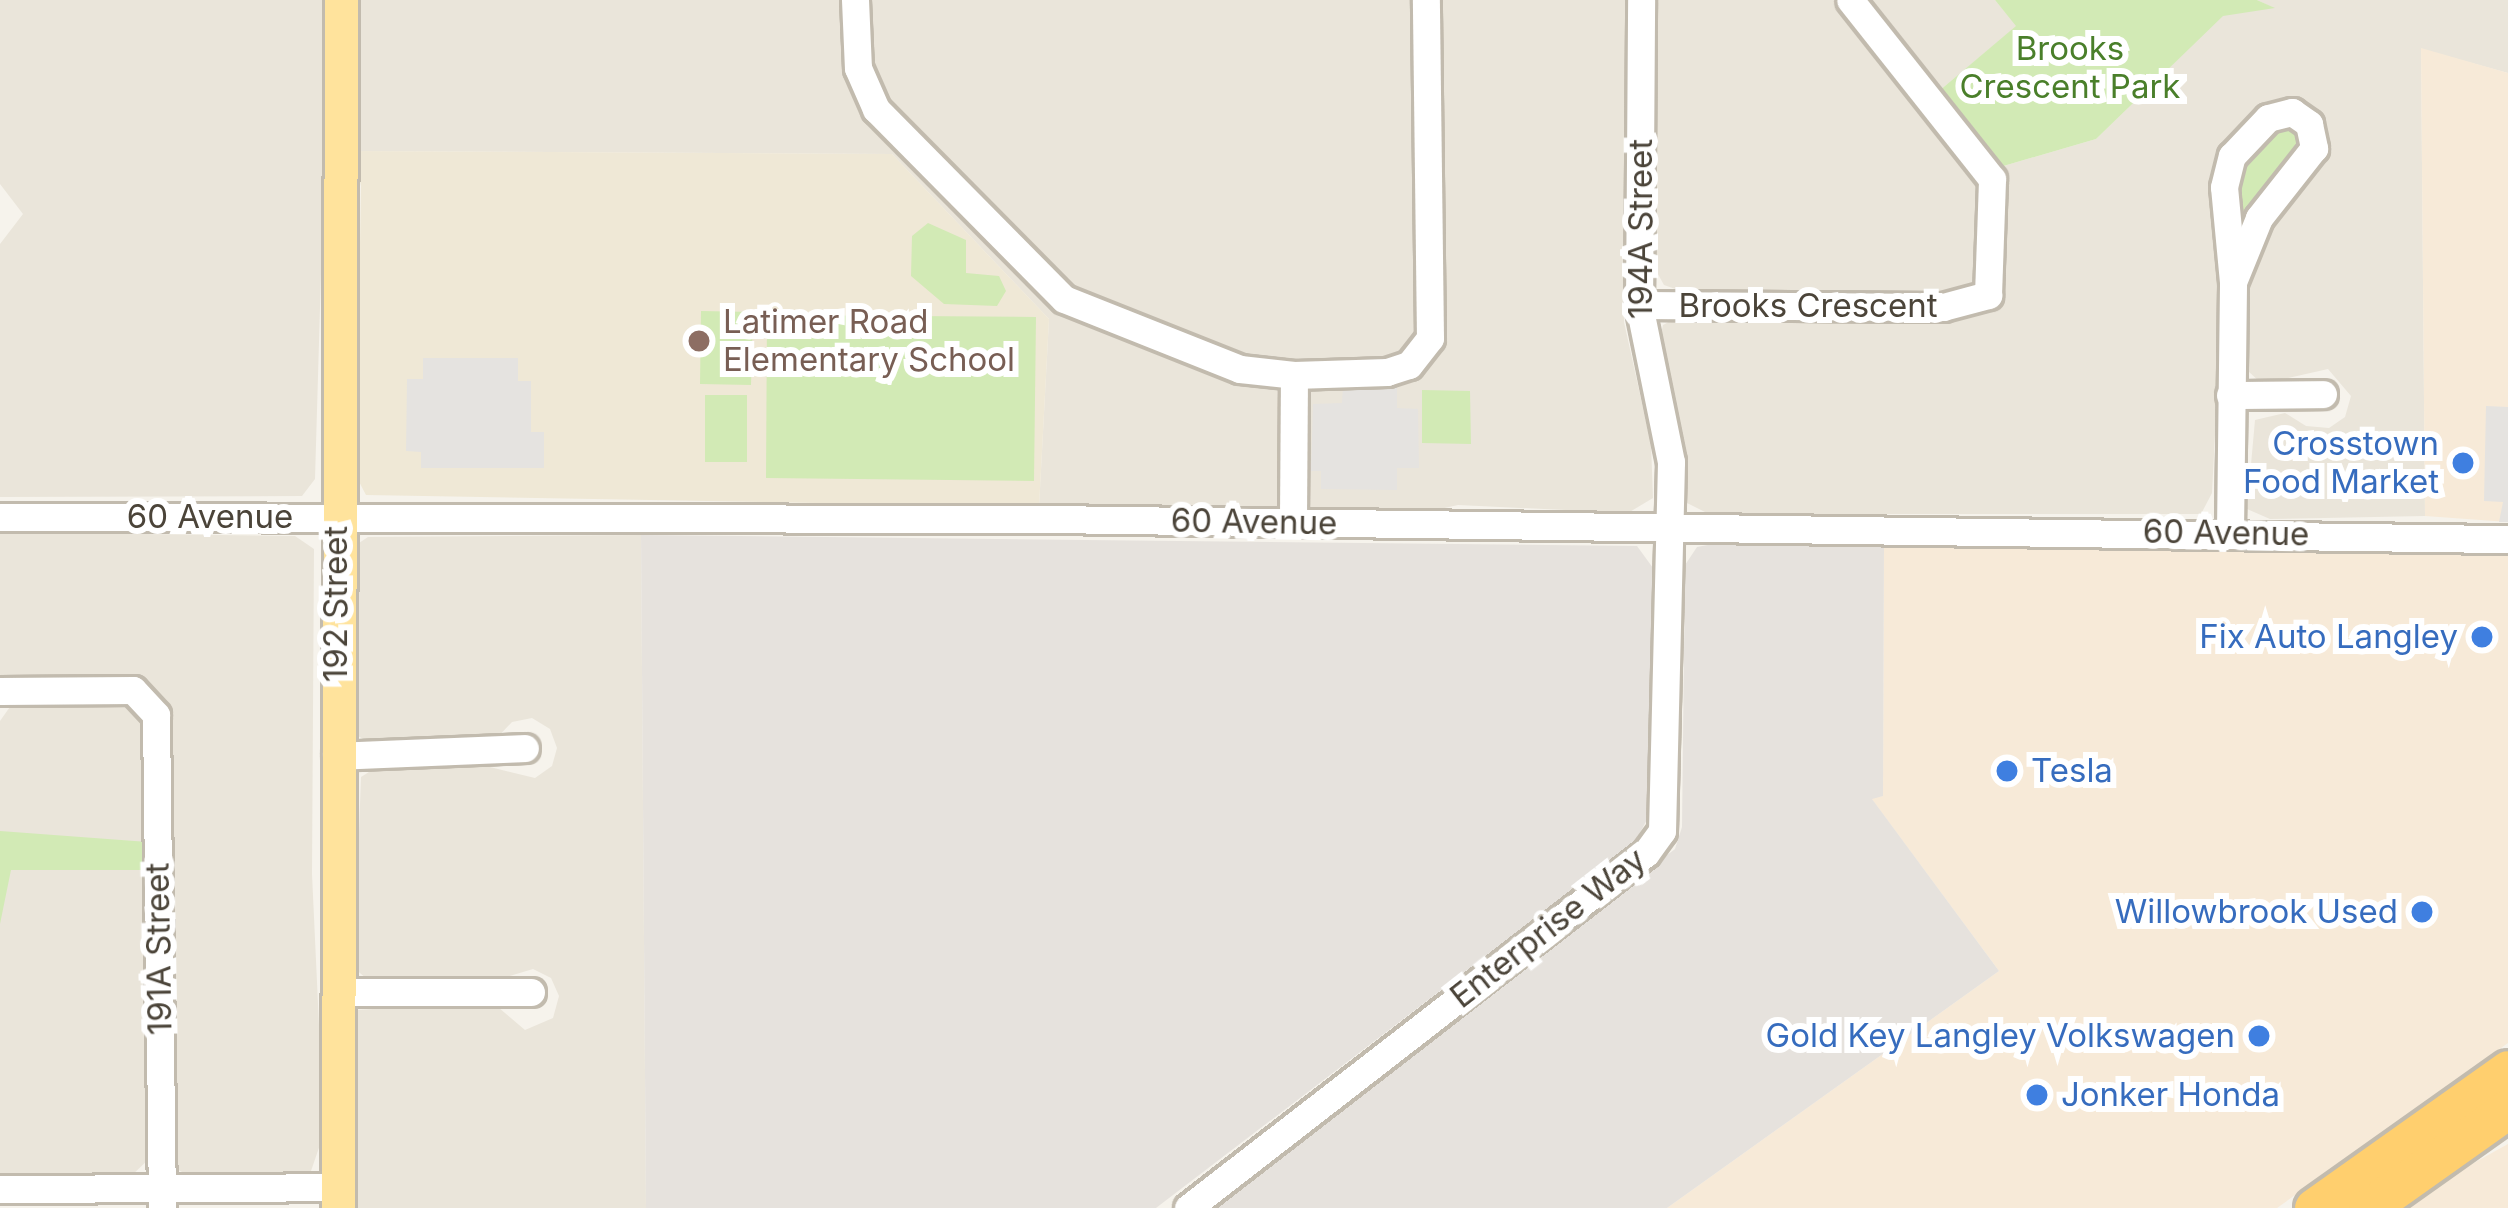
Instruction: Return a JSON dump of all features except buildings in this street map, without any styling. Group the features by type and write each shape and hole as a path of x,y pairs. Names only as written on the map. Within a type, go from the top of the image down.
{"highway":[{"path":"2314,1208 2508,1070"},
{"path":"2368,1208 2508,1109"}],"main road":[{"name":"192 Street","path":"338,1197 335,517 341,0"}],"street":[{"path":"855,0 858,68 876,109 1064,299 1240,369 1294,375 1387,372 1424,353 1430,338 1426,0"},
{"name":"194A Street","path":"1641,0 1639,305 1642,348 1664,415 1670,526"},
{"name":"Brooks Crescent","path":"1639,305 1943,307 1988,295 1992,178 1850,0"},
{"path":"2230,531 2233,282 2228,164 2267,119 2292,112 2309,124 2314,148 2259,218 2233,282"},
{"path":"1293,522 1294,375"},
{"path":"2230,394 2323,394"},
{"name":"60 Avenue","path":"0,517 1293,522 2230,531 2508,539"},
{"name":"Enterprise Way","path":"1188,1208 1646,853 1662,831 1670,526"},
{"name":"191A Street","path":"0,691 143,694 156,715 161,1198"},
{"path":"337,756 525,748"},
{"path":"338,992 531,992"},
{"path":"0,1189 161,1198 338,1197"}],"shaded area":[{"path":"0,0 329,0 315,479 302,496 0,497 0,244 23,214 0,184"},
{"path":"352,0 1626,0 1624,322 1651,444 1653,498 1628,513 1458,505 1431,511 1039,507 1049,319 892,154 354,151 361,136 361,25"},
{"path":"1655,0 1834,0 1980,180 1978,283 1956,292 1684,292 1664,285 1654,267"},
{"path":"1863,0 1995,0 2017,26 1939,91"},
{"path":"2257,0 2508,0 2508,73 2421,49 2425,516 2270,519 2247,509 2255,420 2285,413 2306,426 2329,428 2345,417 2351,396 2328,369 2262,384 2248,371 2247,298 2263,225 2218,161 2212,229 2222,300 2212,493 2201,514 1709,514 1687,503 1658,347 1663,325 1680,316 1985,313 2005,287 2000,167 2096,139 2223,15 2272,7"},
{"path":"2421,48 2508,73 2508,522 2425,516"},
{"name":"Latimer Road Elementary School","path":"354,151 892,154 1049,319 1039,507 366,495 356,476 361,186"},
{"path":"423,358 518,358 518,381 531,381 531,432 544,432 544,468 421,468 421,452 406,451 407,379 423,379"},
{"path":"1397,386 1397,408 1418,409 1419,468 1397,468 1397,490 1321,489 1321,471 1311,471 1313,404 1342,403 1343,387"},
{"path":"2486,406 2508,407 2508,522 2499,522 2503,502 2484,501"},
{"path":"0,532 295,536 314,549 312,874 324,1133 311,1171 189,1176 175,1168 160,702 146,685 0,679"},
{"path":"641,535 646,1208 352,1208 356,1010 492,1002 525,1030 553,1018 559,996 551,978 533,969 500,979 367,979 354,968 361,777 377,767 490,767 535,778 552,766 557,748 550,729 532,718 512,722 493,742 370,743 358,736 353,547 368,537"},
{"path":"641,535 1637,546 1653,568 1650,814 1635,842 1156,1208 646,1208"},
{"path":"1884,546 2508,555 2508,1043 2277,1208 1667,1208 1999,971 1871,798 1883,796"},
{"path":"1884,546 1883,796 1872,799 1999,971 1667,1208 1207,1208 1675,849 1682,827 1685,565 1697,547"},
{"path":"128,698 145,710 150,1158 130,1177 0,1178 0,721 12,704"},
{"path":"2508,1144 2508,1208 2399,1208 2423,1191"}],"green space":[{"name":"Brooks Crescent Park","path":"1995,0 2257,0 2275,8 2223,16 2096,139 2000,167 1939,91 2016,26"},
{"path":"2274,125 2300,126 2307,140 2238,248 2235,180"},
{"path":"928,223 966,240 966,273 999,276 1006,291 997,306 944,304 911,276 912,236"},
{"path":"701,311 753,312 751,385 700,384"},
{"path":"767,315 1036,317 1034,481 766,478"},
{"path":"1422,390 1470,391 1471,444 1422,443"},
{"path":"705,395 747,395 747,462 705,462"},
{"path":"0,831 148,842 148,870 11,870 0,924"}],"place":[{"name":"Latimer Road Elementary School","path":"699,341"},
{"name":"Crosstown Food Market","path":"2463,463"},
{"name":"Fix Auto Langley","path":"2482,637"},
{"name":"Tesla","path":"2007,771"},
{"name":"Willowbrook Used","path":"2422,912"},
{"name":"Gold Key Langley Volkswagen","path":"2259,1036"},
{"name":"Jonker Honda","path":"2037,1095"}]}
